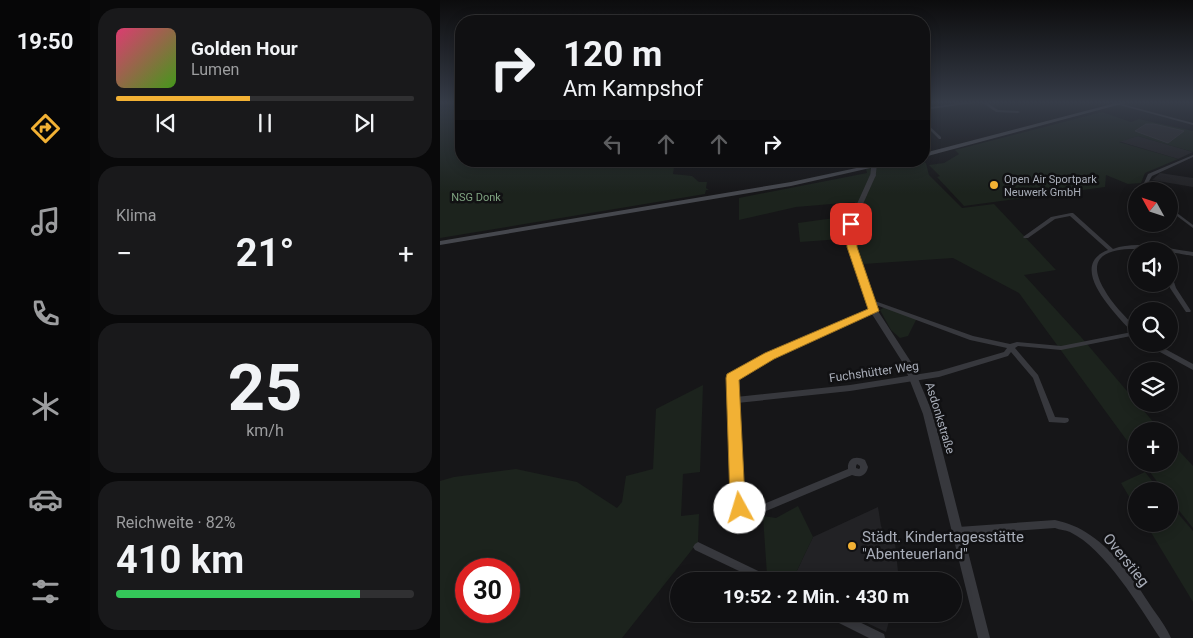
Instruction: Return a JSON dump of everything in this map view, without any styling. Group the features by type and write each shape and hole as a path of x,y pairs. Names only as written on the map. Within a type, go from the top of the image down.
{"main road":[{"path":"930,153 1009,133"},
{"path":"440,243 791,184 870,167"}],"street":[{"path":"935,133 940,138"},
{"path":"1146,182 1150,175 1193,156"},
{"name":"Asdonkstraße","path":"874,167 873,175 854,215 850,231 852,247 874,311 914,378 928,414 984,638"},
{"path":"1026,237 1053,218 1071,214 1110,250"},
{"path":"1178,215 1193,227"},
{"path":"1128,250 1110,250 1096,258 1094,275 1106,296 1128,323"},
{"path":"1178,253 1193,254"},
{"path":"1176,292 1188,311"},
{"name":"Fuchshütter Weg","path":"870,301 972,338 1011,347"},
{"path":"853,471 759,510 740,508 738,500 734,400 731,381 735,374 828,329 874,311"},
{"name":"Fuchshütter Weg","path":"734,400 850,388 939,374 1006,354 1011,347 1017,344 1061,348 1128,335"},
{"path":"1011,347 1036,377 1052,420 1065,420"},
{"path":"1166,352 1193,367"},
{"name":"Overstieg","path":"958,531 1055,524 1070,526 1096,543 1166,638"},
{"path":"698,547 751,572"},
{"path":"849,622 880,638"}],"shaded area":[{"path":"1138,136 1193,152 1178,159 1118,141"},
{"path":"1160,173 1193,178 1193,187 1178,184 1178,182 1152,180"},
{"name":"Städt. Kindertagesstätte \"Abenteuerland\"","path":"878,507 881,526 888,543 895,543 898,572 796,572 813,537"},
{"path":"865,622 889,622 886,632"}],"green space":[{"name":"NSG Donk","path":"440,133 455,133 455,167 674,167 673,174 692,176 699,182 707,182 706,188 709,190 706,190 705,194 440,238"},
{"path":"1022,133 1193,133 1193,152 1138,136 1119,142 1178,159 1145,173 1141,182 1128,182 1128,184 1106,175 1105,187 964,206 937,177 940,176 930,166 944,163 959,154 955,150"},
{"path":"866,167 927,167 929,175 962,208 994,204 1056,270 1024,275 1128,392 1128,412 1145,412 1153,422 1128,422 1128,442 1019,293 953,258 863,264 855,238 800,242 798,223 849,216 855,202 796,207 739,220 739,198 867,173"},
{"path":"885,307 917,318 908,336 900,338 891,330 880,310"},
{"path":"703,385 700,472 683,474 681,516 699,514 698,542 674,572 670,572 670,577 622,638 440,638 440,481 454,477 516,469 577,482 617,508 622,502 626,476 653,469 656,409"},
{"path":"1178,450 1193,466 1193,528 1178,509 1178,482 1157,482 1150,472 1178,472"},
{"path":"1145,472 1153,482 1128,482 1128,495 1121,483"},
{"path":"798,506 813,537 796,572 767,572 763,516 776,518"},
{"path":"1178,514 1193,531 1193,602 1151,532 1178,532"}],"building":[{"path":"1140,133 1182,133 1168,143"}],"place":[{"name":"Open Air Sportpark Neuwerk GmbH","path":"994,185"},
{"name":"Städt. Kindertagesstätte \"Abenteuerland\"","path":"852,546"}],"route":[{"path":"740,508 738,500 737,443 732,378 735,374 769,356 828,329 874,311 852,247 851,224"}]}
